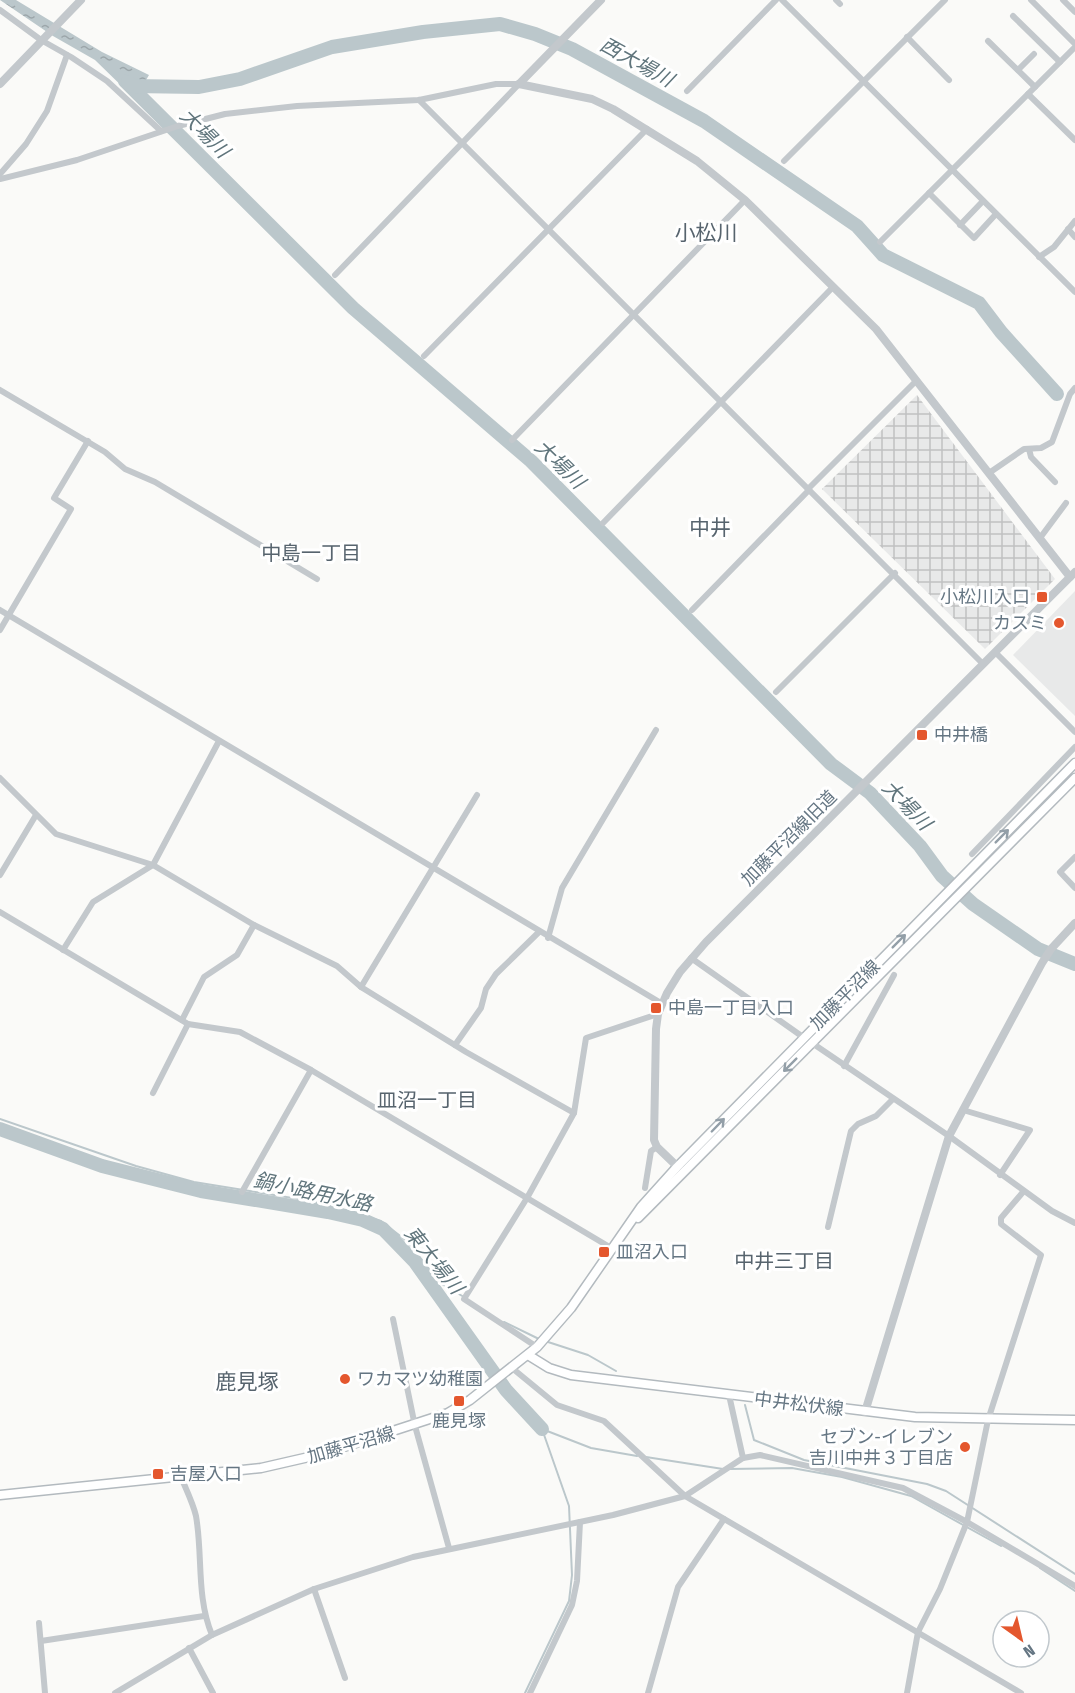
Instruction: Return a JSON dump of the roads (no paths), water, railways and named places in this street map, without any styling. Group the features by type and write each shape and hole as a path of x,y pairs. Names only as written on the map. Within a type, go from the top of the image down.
{"main road":[{"name":"加藤平沼線","path":"680,1170 803,1037 1075,763"},
{"name":"加藤平沼線","path":"0,1495 182,1477 287,1463 415,1426 459,1408 537,1347 571,1308 641,1207 812,1043 1074,780"},
{"name":"中井松伏線","path":"528,1355 549,1368 571,1375 865,1412 988,1420 1075,1420"}],"street":[{"path":"0,84 81,0"},
{"path":"335,275 602,0"},
{"path":"687,91 776,0"},
{"path":"782,0 1075,292"},
{"path":"880,242 1075,46 1031,0"},
{"path":"1064,0 1075,12"},
{"path":"784,161 940,2"},
{"path":"0,10 106,81 161,131"},
{"path":"1014,16 1060,62"},
{"path":"907,37 949,80"},
{"path":"988,41 1035,87"},
{"path":"1018,70 1034,54"},
{"path":"0,174 26,144 47,111 52,90 67,55"},
{"path":"0,179 77,159 161,131 225,114 286,107 419,100 496,84 519,84 592,99 697,161 745,200 876,329 1040,538 1072,575"},
{"path":"1028,94 1075,140"},
{"path":"419,100 720,402 895,573 983,664"},
{"path":"424,357 646,129"},
{"path":"929,193 974,238 996,214"},
{"path":"512,440 745,200"},
{"path":"960,225 983,201"},
{"path":"1039,257 1054,247 1075,221"},
{"path":"1068,229 1075,237"},
{"path":"603,523 833,287"},
{"path":"692,610 916,381"},
{"path":"989,473 1024,448 1041,448 1052,442 1070,394 1075,388"},
{"path":"0,390 88,441 125,469 155,482 317,579"},
{"path":"0,630 71,509 54,498 88,441"},
{"path":"1029,449 1031,457 1055,482"},
{"path":"1040,538 1066,502"},
{"path":"776,692 895,573"},
{"name":"加藤平沼線旧道","path":"657,1147 652,1126 658,1014 662,1003 691,958 1072,575"},
{"path":"0,610 548,938 662,1003"},
{"path":"995,652 1075,732"},
{"path":"548,938 562,888 656,730"},
{"path":"63,950 93,902 153,865 219,741"},
{"path":"972,854 1075,747"},
{"path":"0,778 56,834 153,865 254,925 337,966 362,987 455,1045 574,1113"},
{"path":"362,987 477,795"},
{"path":"0,875 36,815"},
{"path":"1075,857 1060,872 1075,888"},
{"path":"0,912 185,1022 240,1032 311,1070 612,1249"},
{"path":"865,1412 949,1136 1042,963 1051,949 1075,923"},
{"path":"153,1093 204,977 237,956 254,925"},
{"path":"455,1045 481,1008 486,989 496,974 538,932"},
{"path":"691,958 803,1037"},
{"path":"844,1066 894,975"},
{"path":"537,1347 464,1299 527,1198 574,1113 586,1038 658,1014"},
{"path":"812,1043 892,1100 949,1136 1023,1192 1075,1223"},
{"path":"242,1192 311,1070"},
{"path":"828,1227 851,1131 858,1124 876,1116 892,1100"},
{"path":"963,1110 1030,1130 1000,1175"},
{"path":"645,1188 651,1152 657,1147 680,1170"},
{"path":"907,1693 918,1632 940,1589 967,1522 988,1420 1041,1255 1001,1224 1001,1218 1023,1192"},
{"path":"393,1319 415,1426 449,1548"},
{"path":"512,1368 557,1405 604,1421 685,1496 1021,1693"},
{"path":"729,1395 743,1458"},
{"path":"115,1693 212,1635 314,1589 449,1548 580,1522 685,1496 743,1458 760,1455 903,1488 967,1522 1075,1586"},
{"path":"182,1477 195,1513 204,1616 212,1635"},
{"path":"648,1693 678,1587 724,1519"},
{"path":"530,1693 572,1605 577,1581 580,1522"},
{"path":"314,1589 345,1678"},
{"path":"41,1641 204,1616"},
{"path":"39,1623 45,1693"},
{"path":"189,1648 213,1693"}],"water":[{"path":"0,0 16,0 102,52 149,75 135,99 95,60 53,36"}],"waterway":[{"name":"西大場川","path":"128,82 132,86 199,87 240,79 332,47 423,32 500,24 535,34 572,49 704,121 857,226 883,255 979,303 1001,332 1057,394"},
{"name":"大場川","path":"125,81 353,308 531,461 831,764 870,793 920,846 942,876 973,904 1038,949 1075,964"},
{"name":"鍋小路用水路","path":"0,1119 136,1166 194,1182 317,1202 381,1221 408,1242 440,1283 464,1297"},
{"name":"東大場川","path":"0,1129 102,1166 201,1191 328,1212 363,1220 383,1229 415,1262 506,1390 542,1429"},
{"name":"鍋小路用水路","path":"504,1322 539,1339"},
{"name":"鍋小路用水路","path":"545,1341 588,1355 616,1371"},
{"name":"鍋小路用水路","path":"745,1405 754,1440 804,1460 927,1484 946,1491 1075,1574"},
{"path":"542,1429 591,1448 637,1456"},
{"path":"525,1693 569,1601 572,1575 569,1506 542,1429"},
{"path":"646,1457 723,1469"},
{"path":"729,1469 792,1468 842,1477 911,1496 1001,1546"},
{"path":"1040,1568 1075,1591"}],"place":[{"name":"小松川入口","path":"1042,597"},
{"name":"カスミ","path":"1059,623"},
{"name":"中井橋","path":"922,735"},
{"name":"中島一丁目入口","path":"656,1008"},
{"name":"皿沼入口","path":"604,1252"},
{"name":"ワカマツ幼稚園","path":"345,1379"},
{"name":"鹿見塚","path":"459,1401"},
{"name":"セブン-イレブン 吉川中井３丁目店","path":"965,1447"},
{"name":"吉屋入口","path":"158,1474"}],"district":[{"name":"小松川","path":"706,233"},
{"name":"中井","path":"710,528"},
{"name":"中島一丁目","path":"311,553"},
{"name":"皿沼一丁目","path":"427,1100"},
{"name":"中井三丁目","path":"784,1261"},
{"name":"鹿見塚","path":"247,1382"}]}
